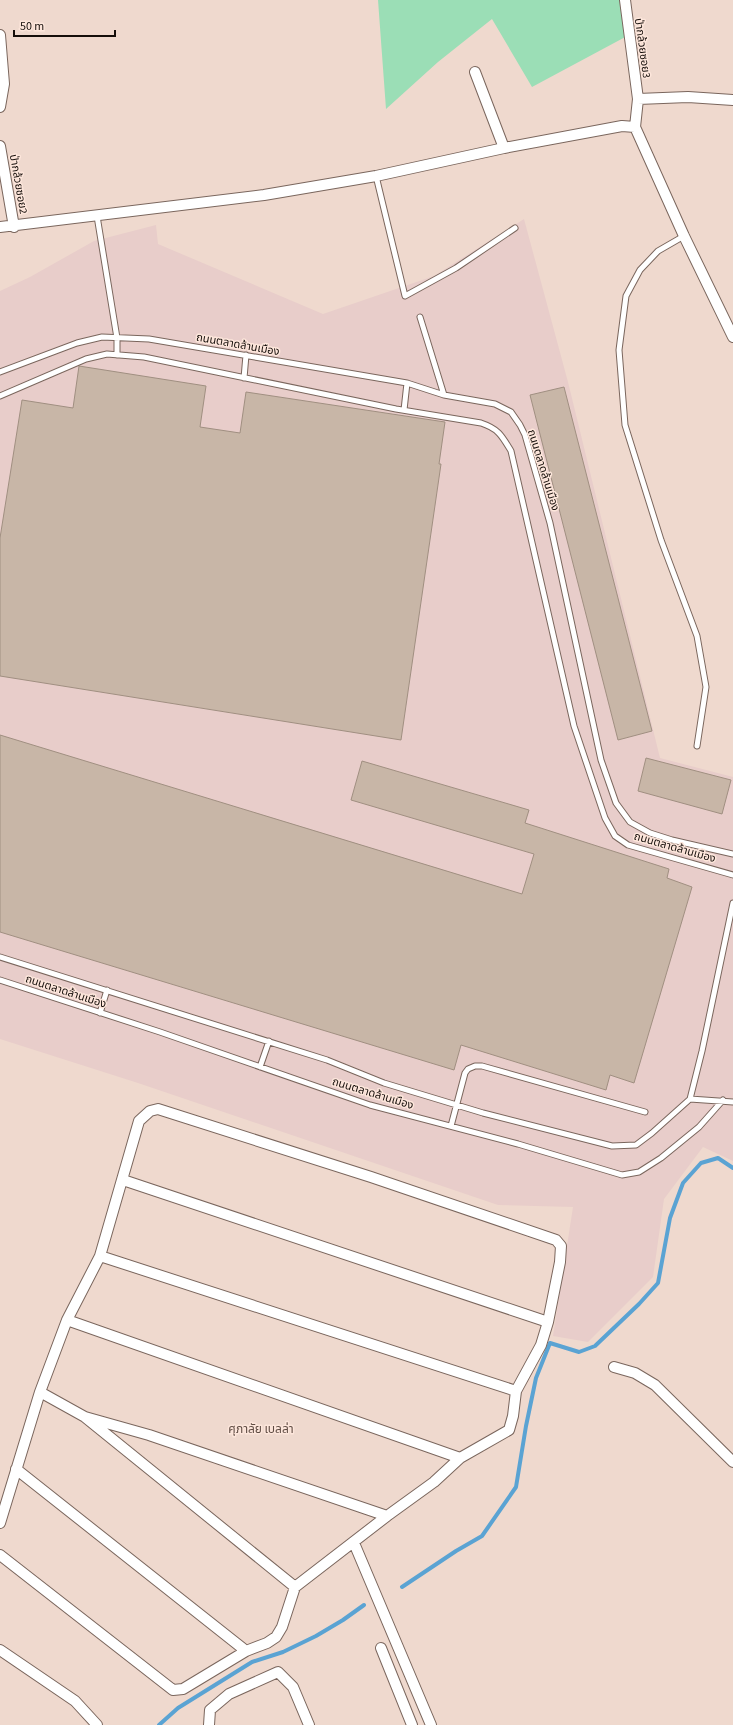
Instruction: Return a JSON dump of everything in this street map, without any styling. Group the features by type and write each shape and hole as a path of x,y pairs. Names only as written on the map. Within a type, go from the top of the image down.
{"street":[{"name":"ป่ากล้วยซอย3","path":"625,0 638,99 635,127"},
{"path":"0,35 4,84 0,107"},
{"path":"475,72 504,148"},
{"path":"638,99 688,97 733,100"},
{"path":"0,227 14,227 264,195 376,176 504,148 622,126 635,127 684,236 733,337"},
{"name":"ป่ากล้วยซอย2","path":"0,146 14,227"},
{"path":"0,1523 40,1392 67,1320 100,1256 139,1121 150,1111 158,1109 483,1214 550,1237 556,1240 561,1246 560,1262 548,1322 541,1344 516,1391 513,1416 509,1430 460,1458 434,1482 387,1516 296,1587 282,1627 276,1637 267,1643 246,1651 183,1689 173,1690 0,1555"},
{"path":"123,1180 548,1322"},
{"path":"100,1256 516,1391"},
{"path":"67,1320 460,1458"},
{"path":"614,1366 635,1373 655,1385 733,1462"},
{"path":"40,1392 85,1417 296,1587"},
{"path":"85,1417 149,1435 387,1516"},
{"path":"16,1469 246,1651"},
{"path":"354,1543 431,1725"},
{"path":"381,1648 412,1725"},
{"path":"0,1650 75,1701 97,1725"},
{"path":"209,1725 210,1710 229,1694 278,1672 293,1687 309,1725"}],"lane":[{"path":"376,176 405,296 456,268 514,228"},
{"path":"97,216 117,338 117,354"},
{"path":"684,236 658,251 640,270 626,296 619,350 625,425 661,540 696,636 706,687 697,746"},
{"path":"420,317 444,395"},
{"name":"ถนนตลาดล้านเมือง","path":"0,372 77,343 102,337 149,339 407,383 444,395 495,404 511,412 525,435 550,523 601,760 616,803 630,822 650,832 672,840 733,854"},
{"name":"ถนนตลาดล้านเมือง","path":"0,396 86,359 107,354 117,354 144,357 404,410 481,423 492,427 501,434 511,451 574,726 605,818 615,836 628,845 733,875"},
{"path":"244,378 246,355"},
{"path":"404,410 407,383"},
{"path":"733,903 702,1051 690,1099 723,1100 733,1102"},
{"name":"ถนนตลาดล้านเมือง","path":"0,957 327,1060 384,1083 456,1105 612,1146 636,1145 652,1134 690,1099"},
{"name":"ถนนตลาดล้านเมือง","path":"0,980 370,1105 451,1126 622,1175 639,1172 661,1158 699,1127 723,1100"},
{"path":"100,1013 107,990"},
{"path":"260,1067 269,1041"},
{"path":"451,1126 465,1073 468,1069 475,1066 504,1072 645,1112"}],"shaded area":[{"path":"524,219 568,382 660,758 733,777 733,1161 703,1147 664,1199 653,1277 588,1342 553,1336 573,1207 498,1205 138,1083 0,1039 0,291 30,277 94,241 156,225 158,244 323,314 434,276"}],"green space":[{"path":"378,0 625,0 629,35 532,87 492,19 438,62 386,109"}],"building":[{"path":"79,366 206,386 200,427 240,433 246,392 445,422 439,464 441,464 401,740 0,676 0,538 22,400 73,408"},
{"path":"564,387 652,731 618,740 530,395"},
{"path":"0,735 522,894 534,854 351,800 362,761 529,810 525,823 669,869 667,878 692,887 634,1083 610,1075 606,1090 461,1045 454,1070 0,932"},
{"path":"646,758 731,780 722,814 638,791"}],"waterway":[{"path":"402,1587 456,1551 482,1536 516,1487 536,1378 550,1343 579,1352 595,1346 639,1304 658,1283 670,1218 683,1183 701,1163 718,1158 733,1168"},
{"path":"159,1725 178,1708 252,1662 283,1652 316,1636 343,1620 364,1605"}],"district":[{"name":"ศุภาลัย เบลล่า","path":"261,1429"}]}
